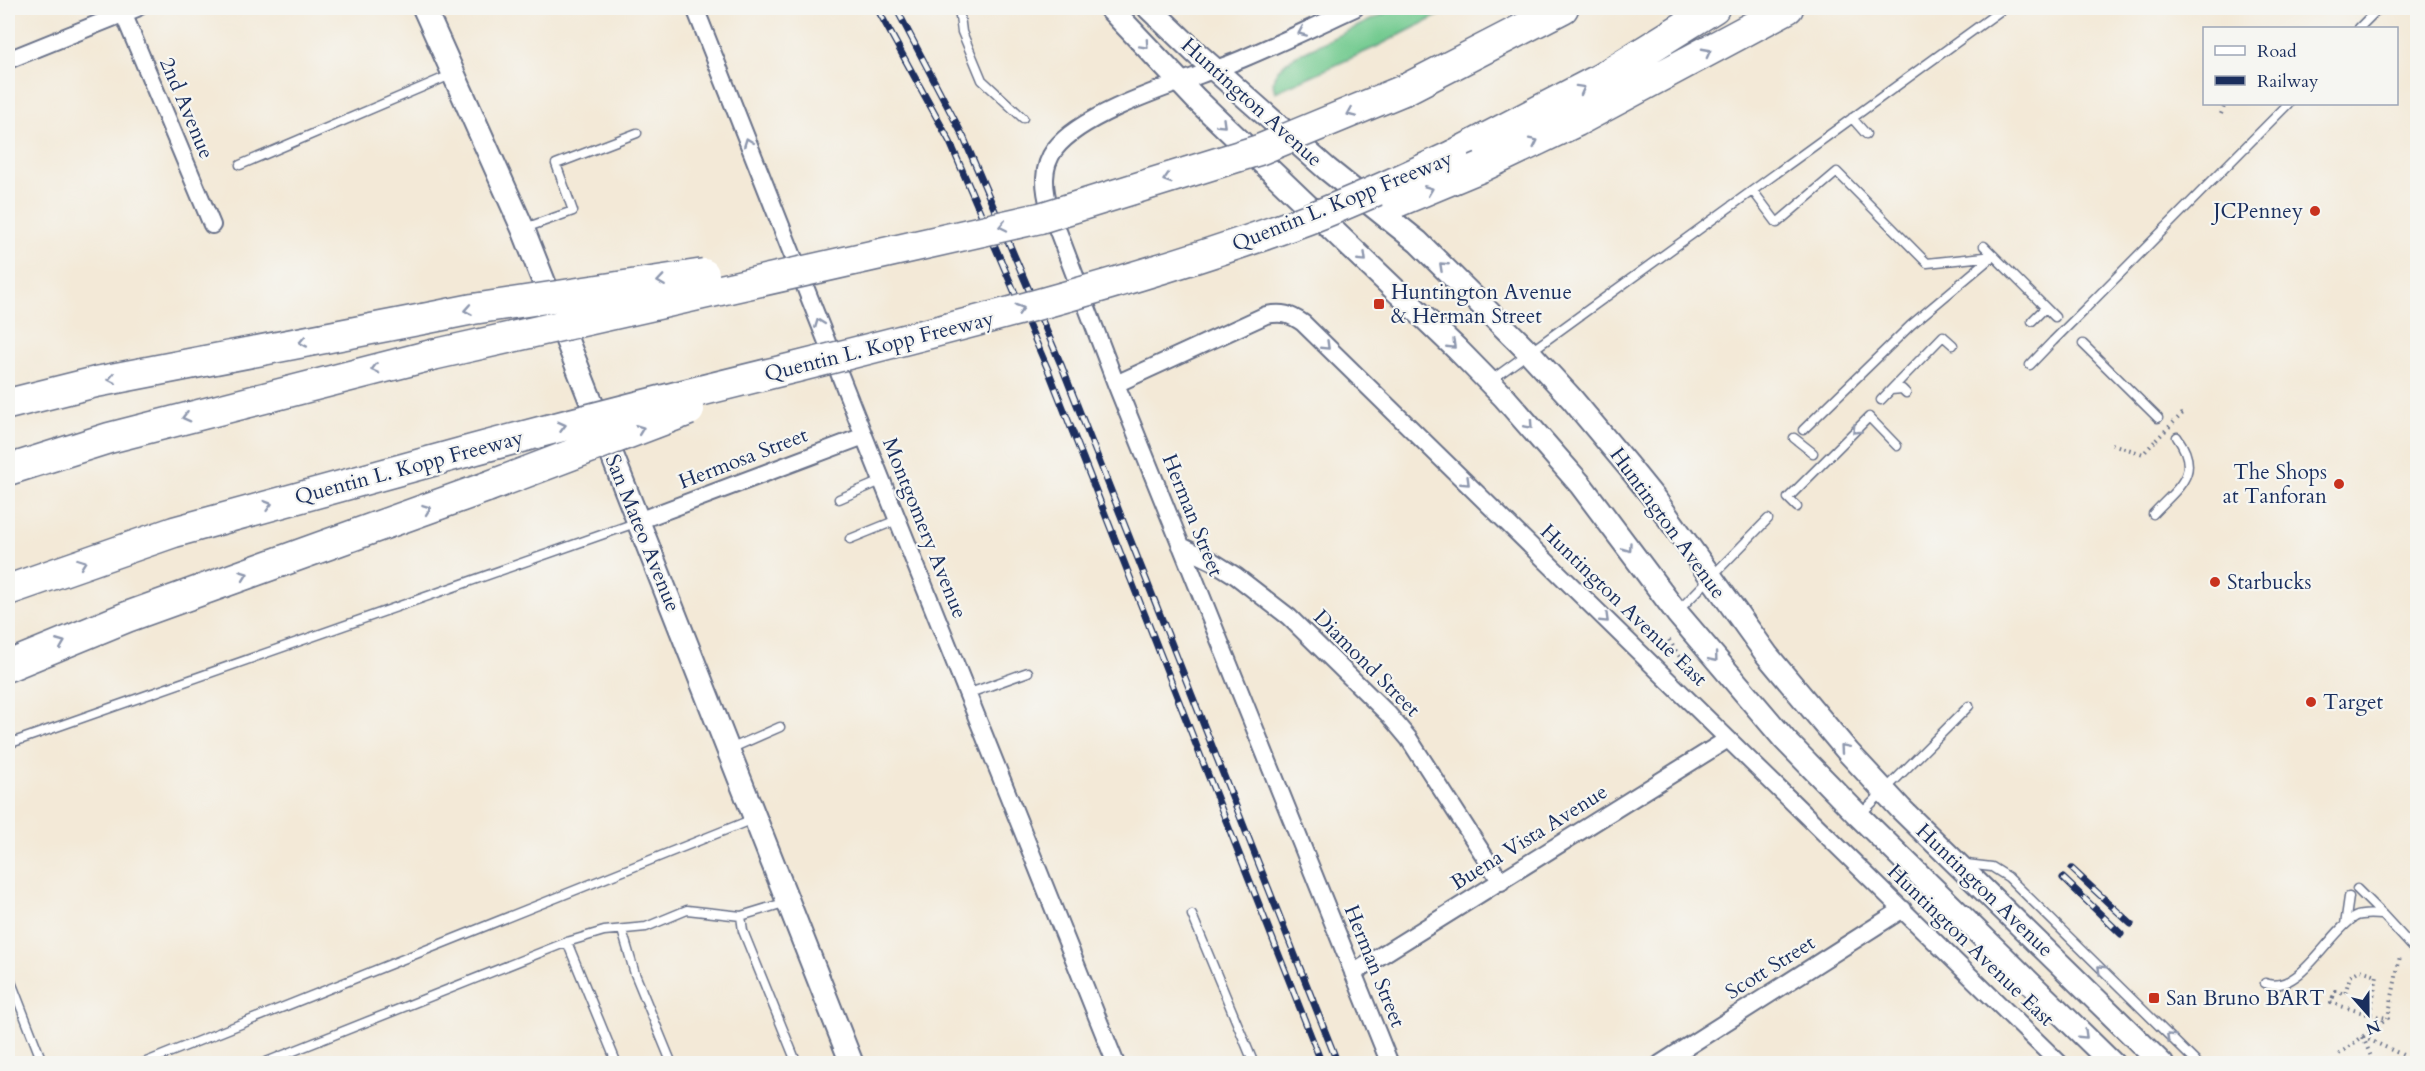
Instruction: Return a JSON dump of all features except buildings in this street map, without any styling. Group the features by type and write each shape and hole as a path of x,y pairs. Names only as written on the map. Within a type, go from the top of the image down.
{"highway":[{"path":"1404,90 1462,55 1532,8"},
{"path":"8,470 109,438 432,355 1040,218 1259,150 1404,90 1563,8"},
{"name":"Quentin L. Kopp Freeway","path":"14,588 174,532 465,452 964,325 1220,250 1295,224 1454,155 1600,79 1714,8"},
{"path":"1112,283 1281,240 1395,203 1481,168 1577,122 1788,8"},
{"path":"8,404 96,382 484,307 947,238"},
{"path":"8,666 127,617 487,487 716,399 964,325"}],"street":[{"name":"San Mateo Avenue","path":"424,8 523,229 790,901 852,1064"},
{"name":"Montgomery Avenue","path":"695,8 881,481 1116,1064"},
{"name":"Huntington Avenue","path":"1110,8 1180,82 1489,382 1580,484 1677,613 1785,740 1859,816 2113,1064"},
{"name":"Huntington Avenue","path":"1149,8 1327,169 1418,242 1529,352 1587,415 1657,502 1710,578 1798,695 1884,791 2162,1064"},
{"name":"Herman Street","path":"1355,8 1215,69 1150,93 1090,121 1070,134 1054,150 1045,168 1045,190 1050,210 1116,384 1390,1064"},
{"path":"8,60 127,9"},
{"name":"2nd Avenue","path":"127,9 212,225"},
{"name":"Huntington Avenue East","path":"1116,384 1266,315 1280,312 1292,315 1303,323 1728,740 1904,909 2060,1064"},
{"name":"Hermosa Street","path":"638,521 864,436"},
{"name":"Diamond Street","path":"1181,546 1228,571 1289,617 1388,714 1409,739 1501,882"},
{"name":"Buena Vista Avenue","path":"1353,973 1728,740"},
{"name":"Scott Street","path":"1660,1064 1904,909"}],"lane":[{"path":"959,8 962,32 982,80 1023,118"},
{"path":"1489,382 2004,8"},
{"path":"2360,27 2379,8"},
{"path":"240,165 454,74"},
{"path":"2030,365 2287,105"},
{"path":"1852,118 1866,134"},
{"path":"523,229 573,211 556,164 637,133"},
{"path":"1753,191 1777,223 1837,172 1927,263 1994,256"},
{"path":"1984,246 2055,317"},
{"path":"1803,430 1911,325 1994,256"},
{"path":"2032,321 2045,308"},
{"path":"1881,400 1943,336 1953,345"},
{"path":"2083,344 2158,418"},
{"path":"1892,390 1902,389 1906,393"},
{"path":"1797,507 1788,498 1869,417 1897,446"},
{"path":"2153,514 2183,482 2189,469 2189,458 2177,437"},
{"path":"1794,438 1813,453"},
{"path":"839,499 881,481"},
{"path":"1677,613 1768,519"},
{"path":"850,539 897,520"},
{"path":"8,744 638,521"},
{"path":"967,694 1028,672"},
{"path":"1859,816 1969,706"},
{"path":"729,749 780,727"},
{"path":"141,1064 757,818"},
{"path":"1957,864 1992,867 2008,877 2198,1064"},
{"path":"2356,889 2415,950"},
{"path":"2346,925 2349,897"},
{"path":"261,1064 567,942 604,932 646,927 687,910 741,916 790,901"},
{"path":"1192,915 1254,1064"},
{"path":"2265,983 2279,986 2293,979 2356,916 2383,915"},
{"path":"741,916 743,931 797,1064"},
{"path":"622,930 634,974 672,1064"},
{"path":"567,942 617,1064"},
{"path":"8,974 43,1064"}],"path":[{"path":"2221,114 2225,105"},
{"path":"2112,444 2143,453 2185,411"},
{"path":"1667,637 1710,704 1701,713"},
{"path":"2339,1054 2388,1018 2401,955 2415,950"},
{"path":"2370,1015 2378,975 2360,970 2350,976 2345,994 2335,991 2331,1003 2370,1015 2388,1018"},
{"path":"2363,1036 2374,1064"},
{"path":"2363,1036 2403,1055 2406,1064"}],"green space":[{"path":"1396,8 1453,8 1376,47 1275,92 1273,80 1275,75 1295,56"}],"railway":[{"path":"877,8 950,142 1049,372 1322,1064"},
{"path":"896,8 963,136 1062,367 1338,1064"},
{"path":"2072,869 2131,924"},
{"path":"2063,878 2121,934"}],"place":[{"name":"JCPenney","path":"2315,211"},
{"name":"Huntington Avenue & Herman Street","path":"1379,304"},
{"name":"The Shops at Tanforan","path":"2339,484"},
{"name":"Starbucks","path":"2215,582"},
{"name":"Target","path":"2311,702"},
{"name":"San Bruno BART","path":"2154,998"}]}
